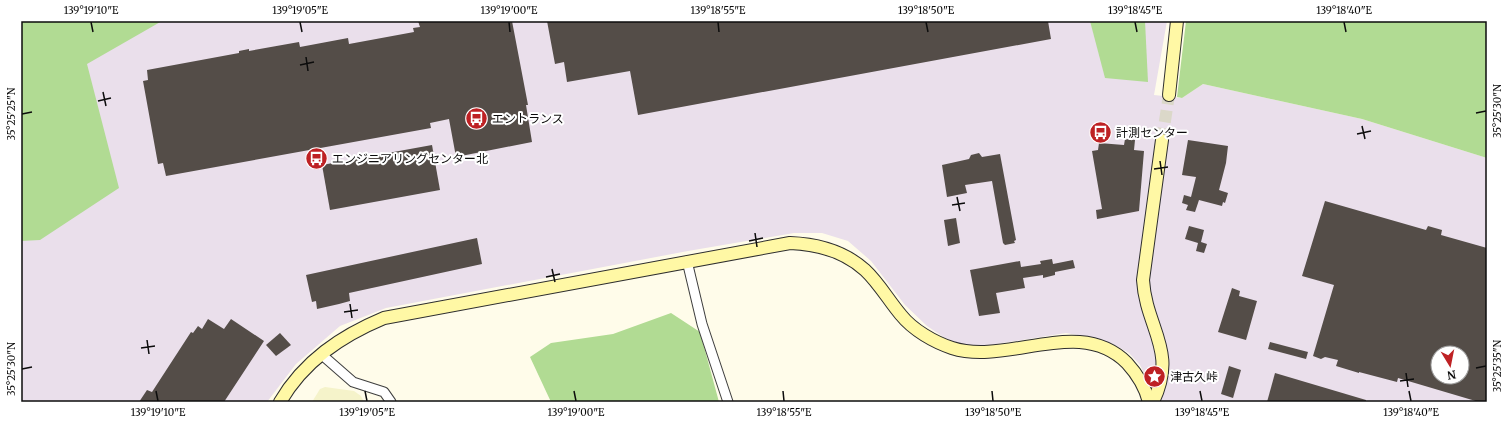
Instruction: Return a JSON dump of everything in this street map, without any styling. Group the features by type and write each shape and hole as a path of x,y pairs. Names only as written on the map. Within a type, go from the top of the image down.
{"street":[{"path":"1168,96 1177,21"},
{"path":"1153,402 1161,381 1164,360 1161,345 1144,298 1143,280 1162,140"},
{"path":"280,402 301,373 321,354 346,335 384,318 790,242 802,243 826,249 846,257 865,270 902,316 922,333 952,348 978,352 1076,341 1092,344 1113,352 1122,359 1142,382 1149,402"},
{"path":"687,261 702,324 728,402"},
{"path":"321,354 353,382 384,392 391,402"}],"shaded area":[{"path":"21,21 1167,21 1154,95 1182,98 1203,84 1362,119 1487,158 1487,402 1158,402 1140,365 1129,353 1113,344 1094,338 1066,333 984,346 962,345 945,338 927,326 905,305 871,261 848,241 822,233 794,233 688,251 386,308 340,326 296,364 267,402 21,402"},
{"path":"325,387 354,391 361,396 364,402 312,402 320,389"}],"green space":[{"path":"21,21 162,21 87,64 119,188 40,240 21,241"},
{"path":"1090,21 1145,21 1148,82 1105,78"},
{"path":"1186,21 1487,21 1487,158 1362,119 1203,84 1182,98 1177,97"},
{"path":"671,313 700,332 719,402 551,402 530,357 551,343 613,334"}],"building":[{"path":"418,21 512,21 528,105 526,105 532,142 456,157 449,119 430,123 431,128 166,176 163,163 158,164 143,81 148,80 147,70 239,53 239,51 249,49 249,51 299,42 300,47 348,38 349,44 414,32 413,28 420,27"},
{"path":"547,21 1048,21 1051,39 638,115 630,71 567,82 564,62 555,64"},
{"path":"1125,139 1135,140 1134,150 1144,151 1139,211 1097,219 1096,210 1102,209 1092,151 1098,150 1099,143 1124,145"},
{"path":"1188,140 1228,146 1226,163 1219,190 1228,193 1225,203 1223,202 1222,206 1199,200 1195,212 1186,210 1188,205 1182,203 1184,195 1191,197 1196,177 1182,175"},
{"path":"432,145 440,190 330,210 322,165"},
{"path":"979,153 982,157 1000,154 1016,240 1014,241 1015,243 1005,245 1003,243 992,181 965,185 967,193 947,197 942,165 969,159 971,155"},
{"path":"1325,201 1426,230 1428,226 1442,230 1441,235 1487,248 1487,402 1479,402 1398,378 1397,382 1359,373 1336,366 1338,360 1325,357 1321,359 1313,356 1334,285 1302,276"},
{"path":"956,218 960,243 948,246 944,220"},
{"path":"1189,226 1204,230 1201,242 1207,244 1204,253 1196,251 1198,243 1185,239"},
{"path":"477,238 482,264 349,293 350,301 317,309 316,301 312,302 306,275"},
{"path":"1052,259 1053,264 1073,260 1075,268 1055,272 1055,275 1043,278 1043,275 1023,278 1025,288 996,293 1000,313 979,316 970,270 1020,261 1021,267 1041,264 1040,261"},
{"path":"1232,288 1240,291 1239,296 1257,301 1246,340 1218,332"},
{"path":"208,319 224,329 231,319 264,341 224,402 139,402 147,390 152,392 191,332 193,333 198,326 202,329"},
{"path":"280,333 291,345 276,356 266,345"},
{"path":"1270,342 1308,352 1306,359 1268,349"},
{"path":"1229,366 1241,370 1233,398 1221,394"},
{"path":"1275,373 1366,400 1366,402 1267,402"}],"tunnel":[{"path":"1162,140 1169,95"}],"place":[{"name":"エントランス","path":"477,119"},
{"name":"計測センター","path":"1101,133"},
{"name":"エンジニアリングセンター北","path":"317,159"},
{"name":"津古久峠","path":"1154,377"}]}
